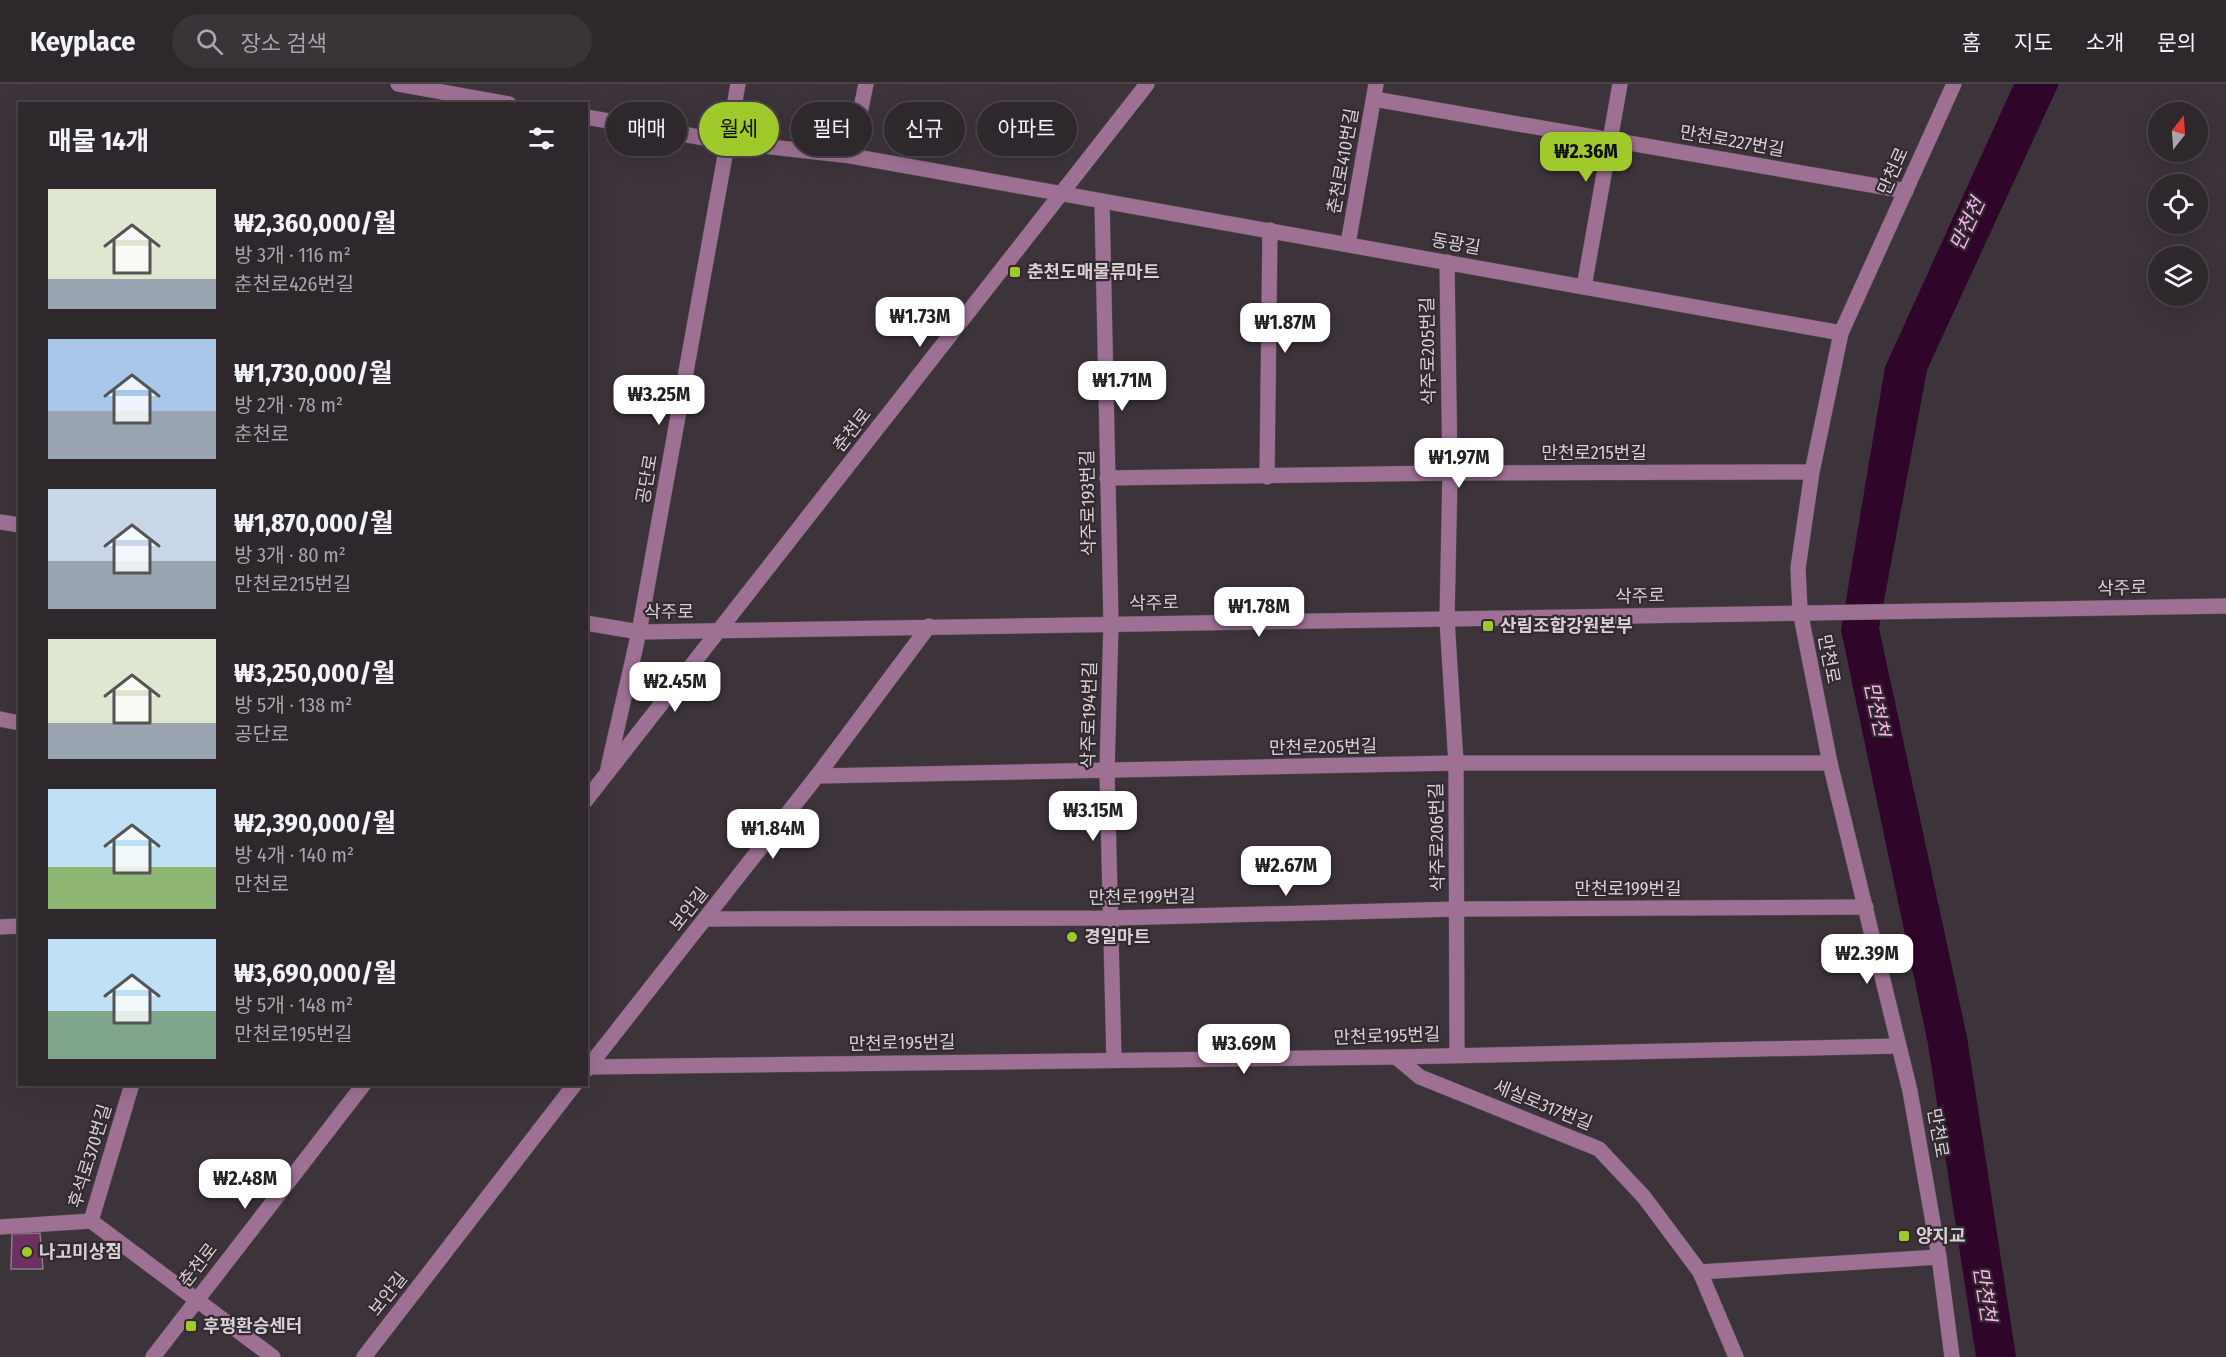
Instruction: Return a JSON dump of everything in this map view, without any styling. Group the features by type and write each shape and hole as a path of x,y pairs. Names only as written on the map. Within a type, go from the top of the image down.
{"street":[{"path":"398,84 499,102"},
{"name":"공단로","path":"735,102 738,84"},
{"path":"862,102 866,84"},
{"name":"춘천로","path":"588,798 1064,193 1147,84"},
{"path":"1584,287 1620,84"},
{"name":"만천로","path":"1952,1357 1939,1257 1910,1091 1830,763 1800,611 1798,568 1812,472 1841,333 1954,84"},
{"name":"만천로227번길","path":"1375,91 1610,139 1906,191"},
{"name":"춘천로410번길","path":"1348,244 1375,91"},
{"name":"동광길","path":"588,117 699,137"},
{"name":"공단로","path":"607,774 639,632 725,156"},
{"name":"동광길","path":"851,156 1841,333"},
{"name":"삭주로193번길","path":"1102,201 1111,623"},
{"path":"1267,477 1270,230"},
{"name":"삭주로205번길","path":"1447,262 1450,473 1447,620"},
{"name":"만천로215번길","path":"1107,478 1450,473 1812,472"},
{"path":"0,522 18,525"},
{"name":"삭주로","path":"588,624 639,632 1111,623 1447,620 1800,611 2226,606"},
{"name":"삭주로206번길","path":"1447,620 1456,763 1457,1053"},
{"name":"삭주로194번길","path":"1111,623 1107,772 1113,918 1114,1060"},
{"name":"보안길","path":"588,1068 817,776 929,627"},
{"path":"0,719 18,723"},
{"name":"만천로205번길","path":"817,776 1107,772 1456,763 1830,763"},
{"name":"만천로199번길","path":"706,919 1113,918 1458,909 1866,907"},
{"path":"0,927 18,926"},
{"name":"만천로195번길","path":"588,1068 1396,1057 1457,1053 1898,1046"},
{"name":"세실로317번길","path":"1396,1057 1420,1077 1599,1149 1644,1197 1700,1272"},
{"name":"후석로370번길","path":"0,1227 91,1221 131,1086"},
{"name":"춘천로","path":"153,1357 362,1086"},
{"name":"보안길","path":"364,1357 573,1086"},
{"path":"91,1221 273,1357"},
{"path":"1736,1357 1700,1272 1939,1257"}],"water":[{"name":"만천천","path":"2014,84 2059,84 1927,370 1879,628 1967,1037 2016,1357 1976,1357 1928,1044 1841,630 1885,367"}],"building":[{"name":"나고미상점","path":"40,1233 43,1269 11,1269 12,1234"}],"place":[{"name":"춘천도매물류마트","path":"1015,272"},
{"name":"산림조합강원본부","path":"1488,626"},
{"name":"경일마트","path":"1072,937"},
{"name":"양지교","path":"1904,1236"},
{"name":"나고미상점","path":"27,1252"},
{"name":"후평환승센터","path":"191,1326"}]}
